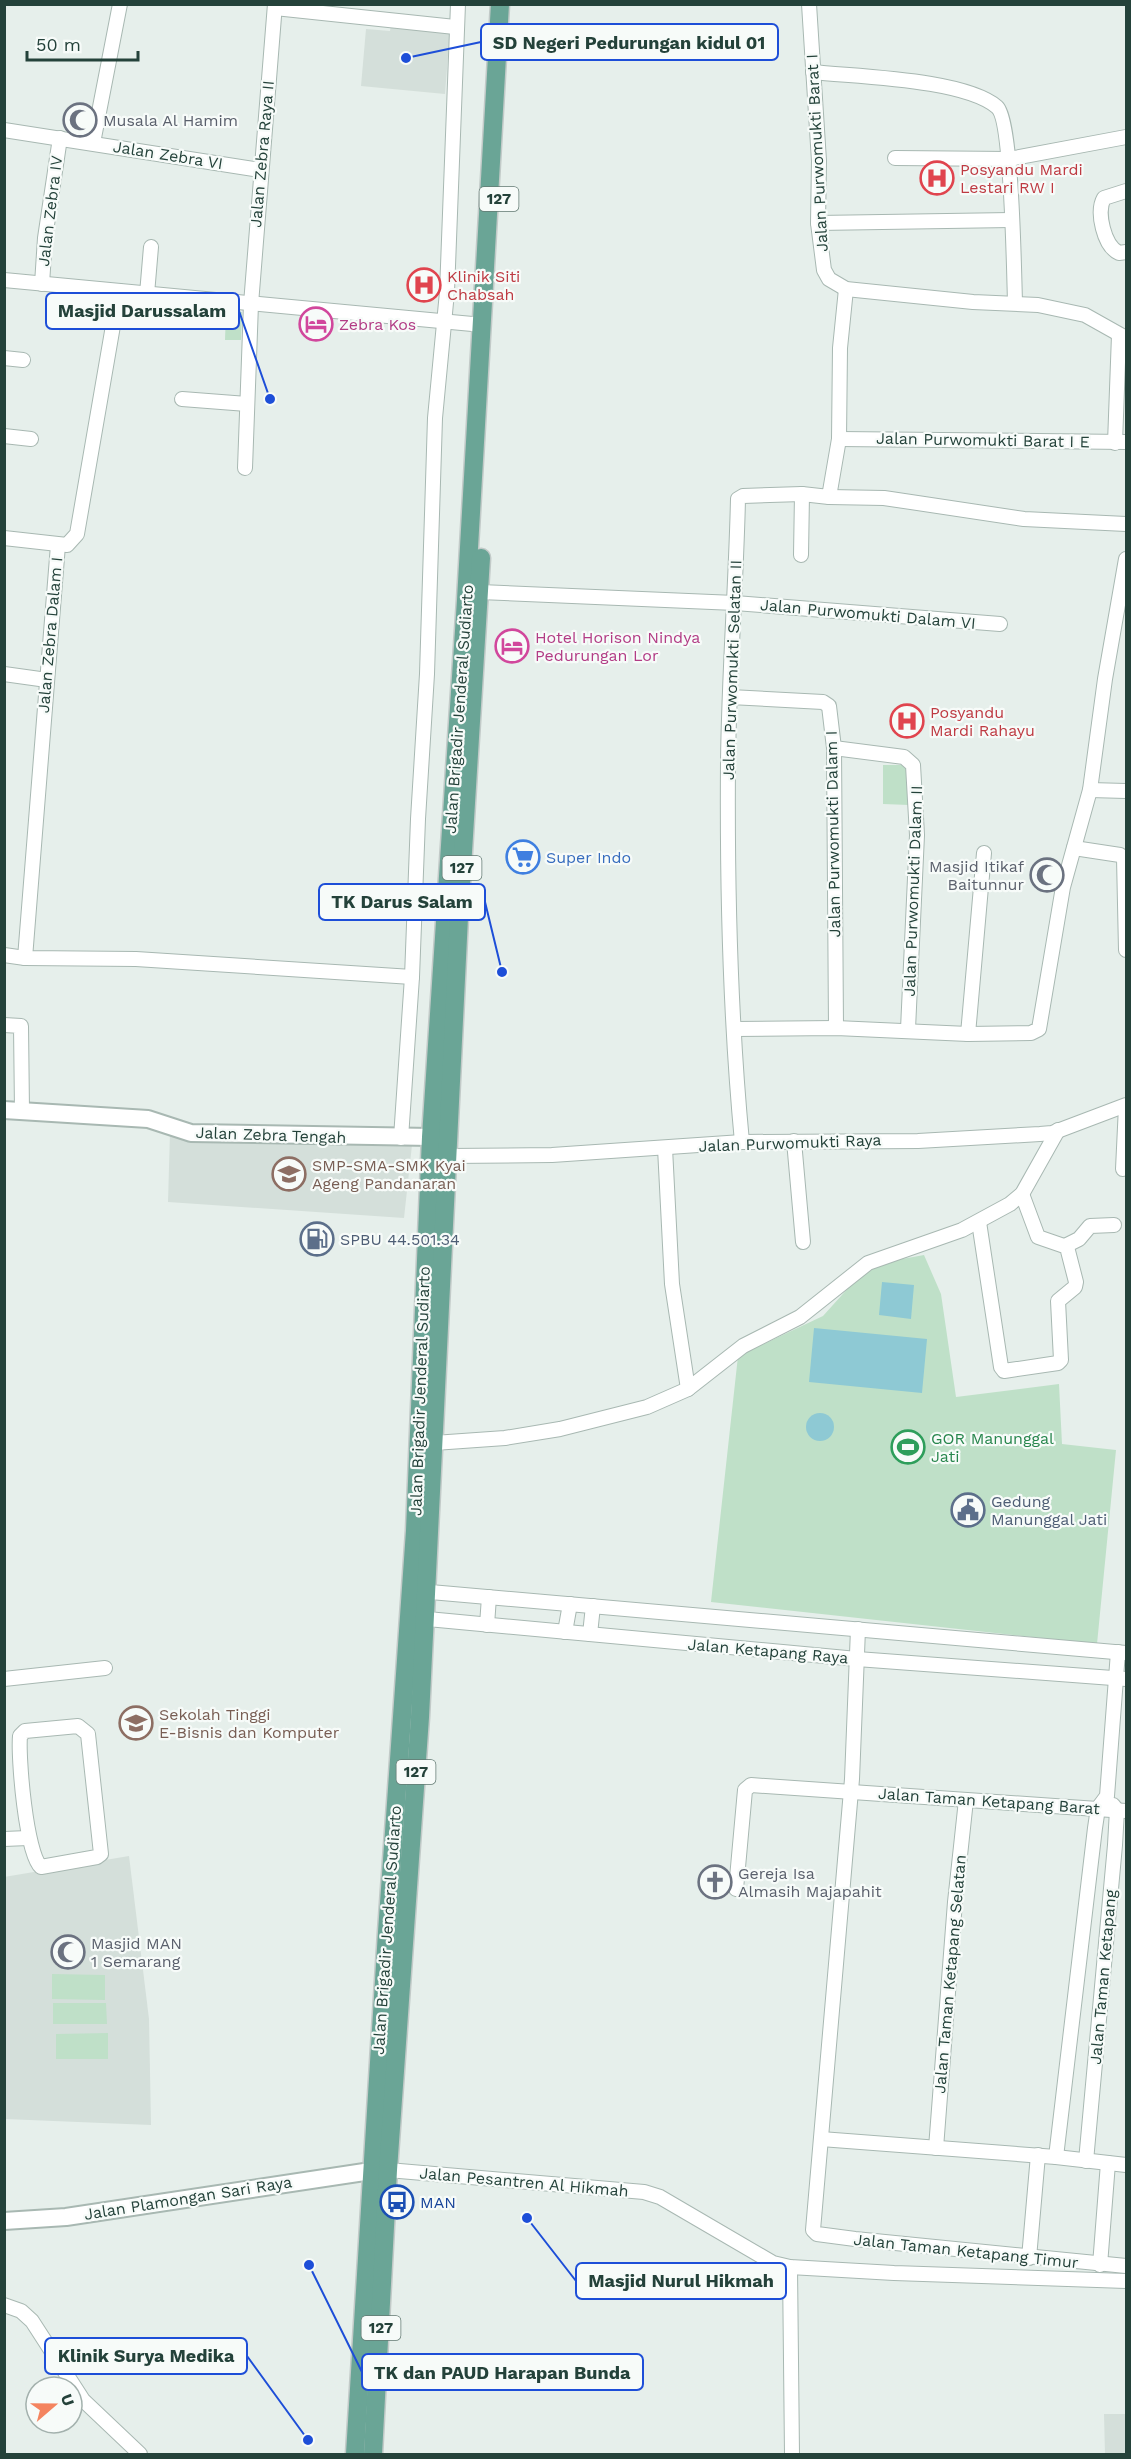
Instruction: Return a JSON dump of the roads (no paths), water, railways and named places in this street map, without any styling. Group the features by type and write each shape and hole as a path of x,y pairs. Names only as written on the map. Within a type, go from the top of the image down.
{"main road":[{"name":"Jalan Brigadir Jenderal Sudiarto","path":"356,2454 420,1717 417,1618 434,1443 459,917 480,592 499,109 500,4"},
{"name":"Jalan Brigadir Jenderal Sudiarto","path":"419,1591 431,1137 483,325 499,109 511,4"},
{"name":"Jalan Brigadir Jenderal Sudiarto","path":"373,2454 380,2170"}],"street":[{"path":"93,143 120,4"},
{"path":"401,1138 412,977 418,819 427,674 435,418 447,292 455,27 458,4"},
{"name":"Jalan Purwomukti Barat I","path":"808,4 819,161 818,223 824,270 829,279 846,290"},
{"path":"275,6 455,27"},
{"name":"Jalan Zebra Raya II","path":"245,468 250,304 275,6"},
{"path":"813,72 937,86 967,92 997,107 1002,114 1009,159 1015,302"},
{"name":"Jalan Zebra VI","path":"4,130 260,170"},
{"path":"895,158 1009,159 1126,137"},
{"name":"Jalan Zebra IV","path":"42,284 45,238 60,138"},
{"path":"1126,191 1104,198 1100,208 1110,245 1119,253 1126,252"},
{"path":"818,223 1011,220"},
{"path":"147,294 151,247"},
{"path":"4,280 483,325"},
{"path":"829,497 839,439 840,348 846,290 973,302 1015,302 1085,315 1123,337 1121,442"},
{"name":"Jalan Zebra Dalam I","path":"25,958 58,545 71,543 76,534 119,291"},
{"path":"4,358 23,360"},
{"path":"182,399 247,404"},
{"path":"4,436 31,440"},
{"name":"Jalan Purwomukti Barat I E","path":"839,439 1121,442"},
{"path":"801,555 802,494"},
{"name":"Jalan Purwomukti Selatan II","path":"742,1142 735,1075 729,920 730,697 738,499 743,496 802,494 884,498 1024,519 1126,524"},
{"path":"4,538 58,545"},
{"path":"735,1029 909,1029 968,1034 1035,1032 1041,1022 1063,887 1090,790 1121,616 1126,559"},
{"name":"Jalan Purwomukti Dalam VI","path":"480,592 735,603 1000,624"},
{"path":"4,674 47,680"},
{"name":"Jalan Purwomukti Dalam I","path":"730,697 827,703 830,710 834,748 836,1028"},
{"name":"Jalan Purwomukti Dalam II","path":"834,748 904,757 913,765 917,835 909,1029"},
{"path":"1090,790 1126,791"},
{"path":"1074,848 1120,855 1124,858 1126,950"},
{"path":"968,1034 984,853"},
{"path":"4,955 25,958 136,959 412,977"},
{"path":"4,1025 21,1026 13,1110"},
{"path":"1123,1169 1126,1105"},
{"name":"Jalan Purwomukti Raya","path":"449,1156 552,1155 742,1142 918,1141 1040,1134 1058,1130 1126,1105"},
{"name":"Jalan Zebra Tengah","path":"13,1110 148,1119 191,1133 431,1137"},
{"path":"434,1443 505,1438 560,1429 647,1407 688,1389 743,1346 800,1317 868,1263 937,1240 998,1212 1022,1194 1058,1130"},
{"path":"794,1141 803,1242"},
{"path":"665,1148 672,1284 688,1389"},
{"path":"979,1222 998,1357 1004,1371 1060,1362 1058,1301 1072,1289 1076,1282 1068,1249 1038,1237 1022,1194"},
{"path":"1065,1246 1079,1239 1090,1226 1114,1225"},
{"name":"Jalan Ketapang Raya","path":"419,1591 1122,1652"},
{"path":"487,1625 489,1597"},
{"path":"566,1632 570,1604"},
{"path":"590,1634 593,1606"},
{"name":"Jalan Ketapang Raya","path":"417,1618 857,1659 1122,1678"},
{"path":"858,1629 851,1792 821,2139 1038,2155 1126,2165"},
{"path":"1122,1652 1122,1678 1107,1796 1122,1810"},
{"path":"4,1679 105,1668"},
{"path":"78,1726 84,1728 88,1734 101,1854 97,1857 41,1867 36,1861 28,1838 20,1736 25,1731 78,1726"},
{"name":"Jalan Taman Ketapang Barat","path":"736,1889 747,1787 756,1784 1122,1810"},
{"name":"Jalan Taman Ketapang","path":"1056,2157 1098,1808 1107,1796"},
{"name":"Jalan Taman Ketapang Selatan","path":"936,2148 955,1902 966,1800"},
{"name":"Jalan Taman Ketapang","path":"1086,2161 1103,1971 1122,1810"},
{"path":"4,1839 28,1838"},
{"path":"1078,1969 1103,1971"},
{"path":"1074,2002 1100,2004"},
{"name":"Jalan Taman Ketapang Timur","path":"821,2139 813,2226 817,2234 1029,2258 1126,2266"},
{"path":"1029,2258 1038,2155"},
{"path":"1100,2265 1108,2163"},
{"name":"Jalan Pesantren Al Hikmah","path":"380,2170 632,2191 660,2197 765,2259 790,2267 1126,2281"},
{"name":"Jalan Plamongan Sari Raya","path":"4,2221 77,2216 380,2170"},
{"path":"790,2267 792,2454"},
{"path":"4,2305 21,2311 32,2321 83,2400 140,2454"}],"water":[{"path":"882,1282 914,1285 911,1319 879,1315"},
{"path":"814,1328 927,1339 922,1393 809,1382"},
{"path":"820,1413 830,1417 834,1427 830,1437 820,1441 810,1437 806,1427 810,1417"}],"place":[{"name":"SD Negeri Pedurungan kidul 01","path":"406,58"},
{"name":"Musala Al Hamim","path":"80,120"},
{"name":"Posyandu Mardi Lestari RW I","path":"937,178"},
{"name":"Klinik Siti Chabsah","path":"424,285"},
{"name":"Zebra Kos","path":"316,324"},
{"name":"Masjid Darussalam","path":"270,399"},
{"name":"Hotel Horison Nindya Pedurungan Lor","path":"512,646"},
{"name":"Posyandu Mardi Rahayu","path":"907,721"},
{"name":"Super Indo","path":"523,857"},
{"name":"Masjid Itikaf Baitunnur","path":"1047,875"},
{"name":"TK Darus Salam","path":"502,972"},
{"name":"SMP-SMA-SMK Kyai Ageng Pandanaran","path":"289,1174"},
{"name":"SPBU 44.501.34","path":"317,1239"},
{"name":"GOR Manunggal Jati","path":"908,1447"},
{"name":"Gedung Manunggal Jati","path":"968,1510"},
{"name":"Sekolah Tinggi E-Bisnis dan Komputer","path":"136,1723"},
{"name":"Gereja Isa Almasih Majapahit","path":"715,1882"},
{"name":"Masjid MAN 1 Semarang","path":"68,1952"},
{"name":"MAN","path":"397,2202"},
{"name":"Masjid Nurul Hikmah","path":"527,2218"},
{"name":"TK dan PAUD Harapan Bunda","path":"309,2265"},
{"name":"Klinik Surya Medika","path":"308,2440"}]}
